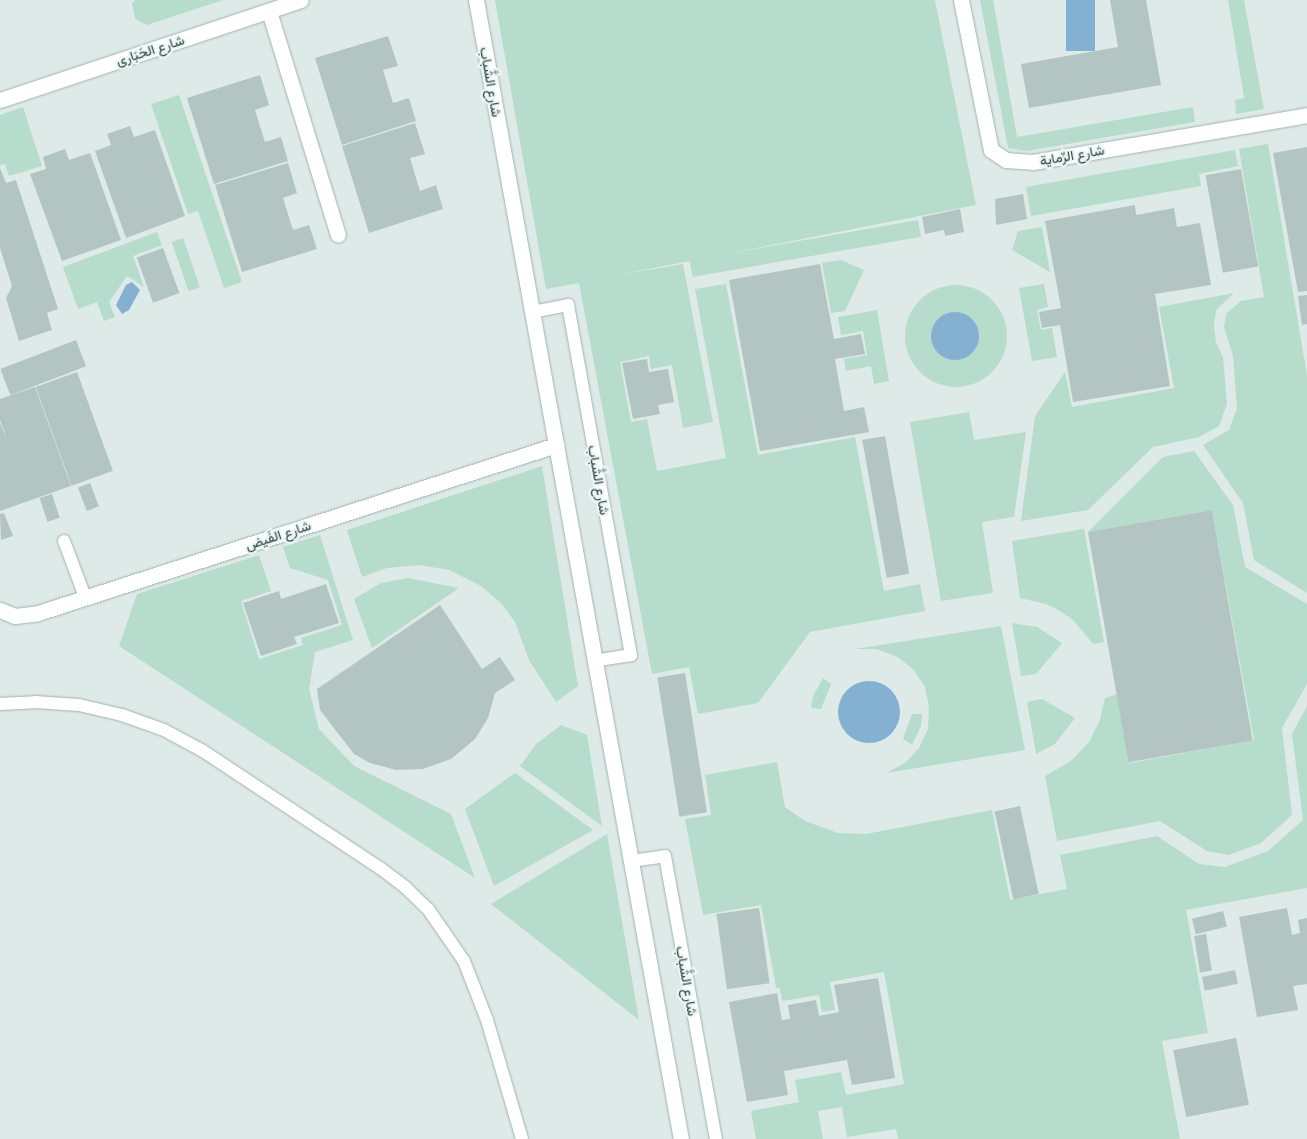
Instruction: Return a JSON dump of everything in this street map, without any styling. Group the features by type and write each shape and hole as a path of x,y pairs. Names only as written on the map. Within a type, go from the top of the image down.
{"street":[{"name":"شارع الحَبَارى","path":"0,100 301,0"},
{"name":"شارع الشَّباب","path":"476,0 681,1139"},
{"name":"شارع الرِّماية","path":"961,0 990,150 1006,160 1033,162 1307,115"},
{"path":"269,11 338,235"},
{"name":"شارع الفَيض","path":"0,610 15,616 38,613 556,445"}],"lane":[{"name":"شارع الشَّباب","path":"532,312 568,305 631,655 595,661"},
{"path":"64,541 86,598"},
{"path":"0,704 35,702 79,705 122,714 164,730 211,756 380,868 405,887 428,909 464,962 487,1020 522,1139"},
{"name":"شارع الشَّباب","path":"631,861 665,856 716,1139"}],"green space":[{"path":"135,0 223,0 147,25 135,19 132,3"},
{"path":"495,0 935,0 976,205 618,275 683,264 713,422 683,428 672,365 651,369 649,356 620,362 631,422 647,419 657,471 726,458 695,289 726,284 758,455 855,437 884,591 920,584 925,611 810,632 758,703 698,714 689,667 652,674 579,283 546,289"},
{"path":"980,0 993,0 1017,137 1193,107 1195,122 1027,151 1008,148"},
{"path":"1228,0 1244,0 1264,109 1236,114 1235,100 1244,98"},
{"path":"179,95 242,282 224,288 198,211 188,214 151,104"},
{"path":"23,107 42,166 9,176 5,164 0,165 0,115"},
{"path":"1268,144 1307,375 1307,593 1254,560 1243,503 1203,445 1229,430 1237,408 1233,356 1224,327 1226,314 1241,301 1264,297 1239,149"},
{"path":"1235,150 1238,166 1199,174 1201,186 1031,216 1026,187"},
{"path":"918,220 921,237 692,277 690,260"},
{"path":"1042,227 1050,272 1012,250 1018,231"},
{"path":"157,232 162,245 133,256 144,287 127,276 109,302 115,317 104,321 97,302 78,309 63,267"},
{"path":"183,238 200,287 189,291 172,242"},
{"path":"841,260 864,270 845,311 831,313 822,263"},
{"path":"1044,284 1048,307 1037,310 1041,330 1052,328 1057,357 1032,361 1019,288"},
{"path":"956,285 976,289 992,300 1003,316 1007,336 1003,356 992,372 976,383 956,387 936,383 920,372 909,356 905,336 909,316 920,300 936,289"},
{"path":"1234,293 1216,310 1214,326 1216,342 1223,357 1227,404 1219,426 1199,437 1153,447 1088,510 1021,521 1035,416 1065,372 1072,407 1174,388 1159,307"},
{"path":"877,310 889,381 874,384 871,366 846,371 844,359 867,355 863,331 841,335 838,317"},
{"path":"969,412 974,440 1026,432 1014,517 982,522 993,593 941,601 910,422"},
{"path":"1194,451 1233,505 1245,567 1307,604 1307,684 1282,728 1292,815 1261,843 1229,855 1207,851 1160,821 1057,841 1045,776 1071,761 1089,742 1100,720 1105,698 1117,694 1130,763 1254,740 1212,510 1088,532 1163,457"},
{"path":"542,466 578,686 556,702 529,660 515,622 501,603 481,586 449,570 419,565 387,568 362,577 347,530"},
{"path":"1084,529 1104,642 1093,644 1073,620 1060,611 1046,604 1020,598 1012,541"},
{"path":"320,535 353,640 315,652 309,689 319,729 354,766 451,814 475,878 119,646 137,594 259,555 271,591 241,601 259,659 303,645 301,638 342,625 328,580 290,568 283,547"},
{"path":"408,578 459,588 372,648 354,599 381,583"},
{"path":"1012,623 1037,627 1062,643 1036,674 1021,676"},
{"path":"1001,626 1025,750 886,773 905,763 919,748 928,729 929,708 925,687 913,669 896,656 876,649 855,649"},
{"path":"823,678 831,684 821,709 811,708 813,696"},
{"path":"1042,699 1075,718 1055,744 1036,754 1027,702"},
{"path":"1307,706 1307,888 1186,910 1208,1033 1162,1041 1180,1139 898,1139 896,1129 847,1137 842,1107 818,1111 823,1139 756,1139 751,1111 799,1102 795,1080 841,1072 846,1095 904,1084 884,972 830,982 835,1010 822,1012 819,995 782,1001 780,988 776,988 761,905 703,915 685,819 711,815 705,775 777,762 785,807 805,821 838,833 866,834 992,810 1010,900 1067,889 1060,855 1157,836 1199,864 1225,867 1268,851 1303,820 1292,734"},
{"path":"912,714 922,714 921,726 912,745 903,739"},
{"path":"561,725 587,735 602,826 520,766 536,744"},
{"path":"515,773 593,830 494,886 465,809"},
{"path":"607,834 639,1020 491,904"}],"water":[{"path":"1066,0 1095,0 1095,51 1066,51"},
{"path":"132,282 140,290 129,310 122,314 116,305 126,285"},
{"path":"950,312 960,312 969,316 975,322 978,327 978,345 969,356 960,360 950,360 941,356 935,350 931,341 931,331 935,322 941,316"},
{"path":"863,681 875,681 891,690 898,700 900,712 898,724 891,734 875,743 863,743 852,738 843,729 838,718 838,706 843,695 852,686"}],"building":[{"path":"1110,0 1146,0 1161,85 1029,108 1021,64 1118,47"},
{"path":"388,36 398,66 383,70 393,103 409,98 416,121 342,145 315,58"},
{"path":"260,75 269,105 255,110 265,142 281,137 288,161 214,184 187,98"},
{"path":"415,123 425,154 410,158 420,191 436,185 443,209 369,233 342,146"},
{"path":"130,126 134,137 155,130 185,216 126,238 95,151 111,145 107,134"},
{"path":"1307,147 1307,291 1298,292 1273,153"},
{"path":"65,149 69,160 90,153 121,240 62,261 30,174 46,169 43,157"},
{"path":"288,163 297,193 283,198 293,230 309,225 317,249 242,272 215,185"},
{"path":"0,168 6,183 16,180 58,309 47,313 52,330 19,341 6,298 12,286 0,248"},
{"path":"1241,169 1258,266 1223,273 1206,175"},
{"path":"1023,194 1027,219 996,225 995,199"},
{"path":"1135,205 1136,215 1174,208 1177,227 1200,223 1211,285 1155,294 1170,386 1073,402 1060,325 1042,328 1039,312 1061,308 1045,221"},
{"path":"960,209 964,232 945,236 944,230 925,234 922,217"},
{"path":"163,248 179,293 153,303 137,258"},
{"path":"820,264 834,339 861,334 865,354 835,359 844,411 864,407 869,432 760,451 729,280"},
{"path":"1307,295 1307,324 1302,325 1298,296"},
{"path":"76,340 86,366 10,395 0,369"},
{"path":"647,359 649,372 668,369 674,402 658,405 660,414 633,419 622,363"},
{"path":"77,372 113,471 72,486 36,387"},
{"path":"35,387 71,486 0,511 0,423 7,440 0,420 0,399"},
{"path":"885,436 909,574 887,578 862,440"},
{"path":"90,483 99,506 87,511 78,488"},
{"path":"52,494 60,518 47,522 40,498"},
{"path":"1212,510 1253,740 1129,762 1088,532"},
{"path":"4,513 13,536 1,540 0,514"},
{"path":"326,584 339,623 294,637 297,644 261,656 243,603 279,591 281,599"},
{"path":"440,605 482,669 500,657 515,680 495,693 488,718 475,739 451,759 423,769 396,770 370,763 354,754 320,710 317,689"},
{"path":"685,673 707,812 679,817 657,677"},
{"path":"1020,806 1039,894 1013,899 995,811"},
{"path":"759,908 770,983 727,989 716,914"},
{"path":"1287,908 1292,935 1300,933 1298,920 1307,918 1307,984 1293,986 1298,1010 1257,1017 1239,917"},
{"path":"1223,911 1227,927 1196,934 1192,919"},
{"path":"1206,934 1212,971 1200,972 1194,936"},
{"path":"1235,970 1238,984 1205,991 1202,977"},
{"path":"878,978 895,1078 852,1085 847,1060 784,1071 788,1095 747,1102 729,1002 777,993 782,1020 790,1019 788,1005 816,1000 819,1016 839,1012 834,985"},
{"path":"1236,1038 1249,1105 1186,1117 1173,1050"}]}
